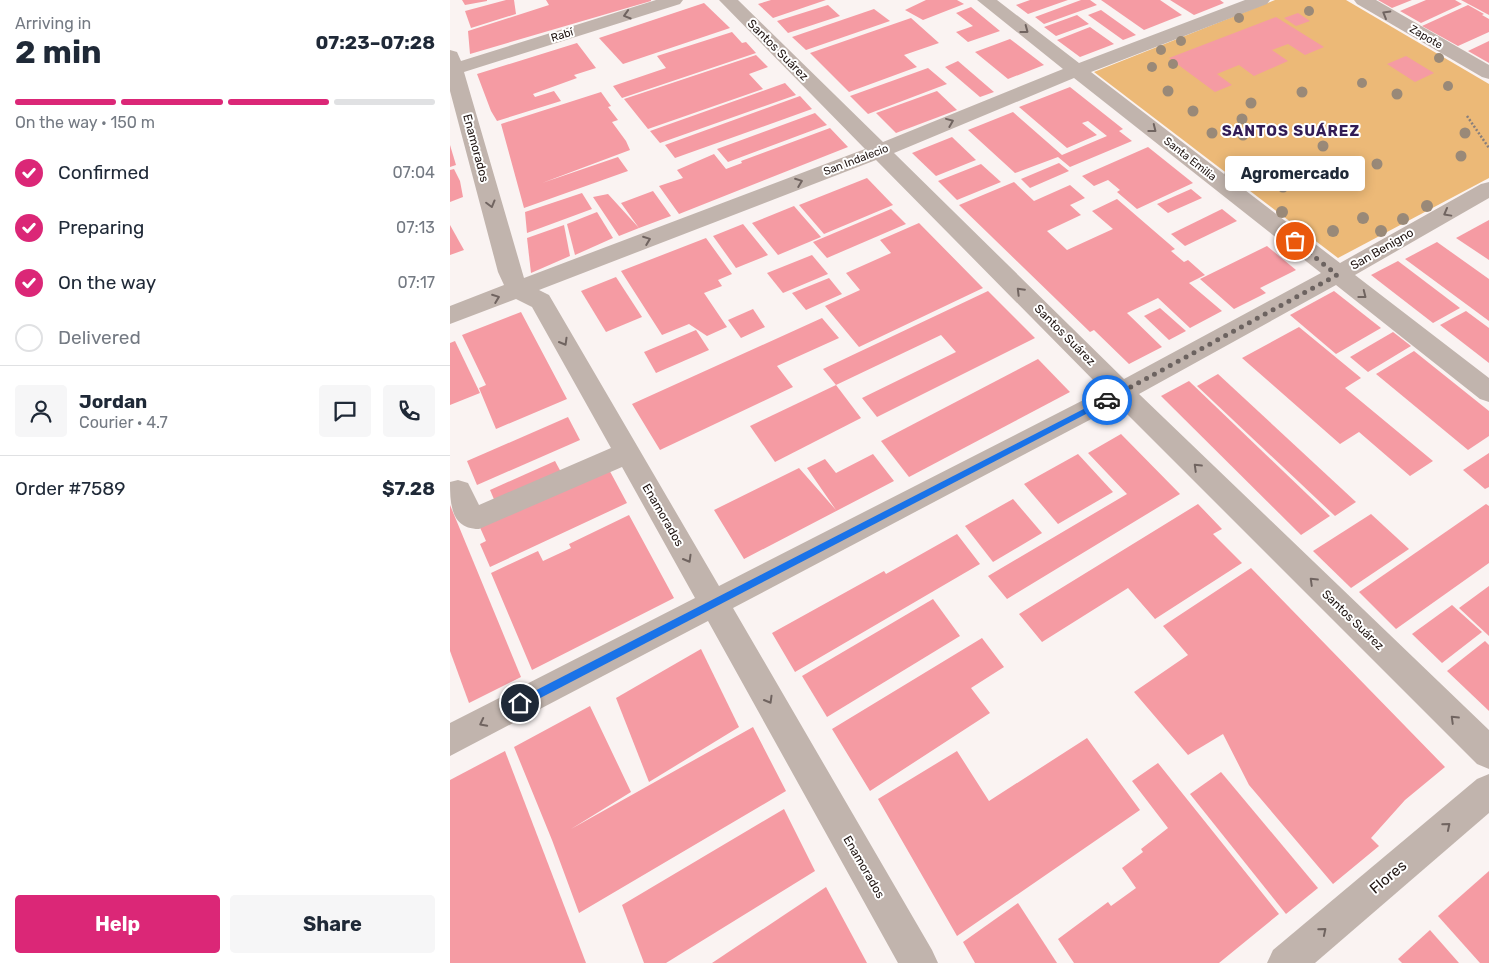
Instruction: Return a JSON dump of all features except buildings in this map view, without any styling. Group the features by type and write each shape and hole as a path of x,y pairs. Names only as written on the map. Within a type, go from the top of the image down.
{"street":[{"name":"Rabí","path":"451,65 674,0"},
{"name":"Santos Suárez","path":"728,0 1121,392 1489,753"},
{"name":"Santa Emilia","path":"986,0 1489,392"},
{"name":"San Indalecio","path":"450,315 880,151 1078,70 1261,0"},
{"name":"Zapote","path":"1363,0 1489,73"},
{"name":"Enamorados","path":"451,65 510,272 517,290 541,301 919,963"},
{"name":"San Benigno","path":"450,740 1121,392 1337,275 1489,189"},
{"path":"458,491 469,514 473,517 479,517 627,453"},
{"name":"Flores","path":"1286,963 1489,791"}],"path":[{"path":"1467,116 1489,148"}],"shaded area":[{"path":"1275,0 1346,0 1489,84 1489,178 1338,258 1094,72"}],"way so far":[{"path":"1107,400 1337,275 1295,241"}],"place":[{"name":"Agromercado","path":"1295,241"}],"district":[{"name":"SANTOS SUÁREZ","path":"1291,131"}],"route":[{"path":"520,703 1107,400"}]}
